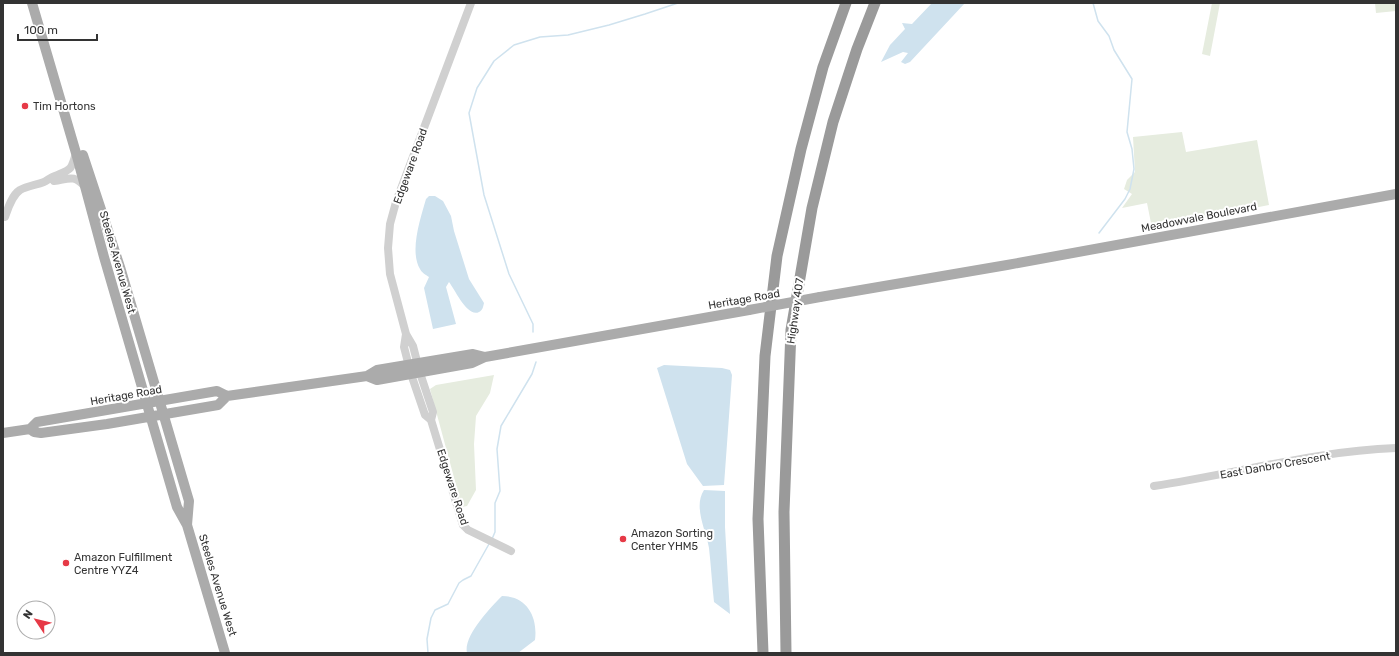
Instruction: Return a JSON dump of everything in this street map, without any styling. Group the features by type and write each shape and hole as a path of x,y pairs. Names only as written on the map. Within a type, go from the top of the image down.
{"highway":[{"path":"763,653 758,519 765,356 777,256 801,148 823,67 846,3"},
{"name":"Highway 407","path":"786,653 784,512 791,330 812,208 833,122 857,49 875,3"}],"main road":[{"name":"Steeles Avenue West","path":"32,3 177,507 187,524 225,653"},
{"name":"Steeles Avenue West","path":"38,3 83,154 120,267 189,501 187,524"},
{"name":"Meadowvale Boulevard","path":"1007,265 1396,194"},
{"name":"Heritage Road","path":"30,429 37,433 48,432 218,404 227,396 367,376 377,380 414,369 472,363 485,357 1007,265"},
{"name":"Heritage Road","path":"3,433 30,429 37,422 217,391 227,396"}],"street":[{"name":"Edgeware Road","path":"471,3 396,202 390,224 388,248 390,274 406,334 413,346 414,369 425,415 431,420 464,525 468,530 511,551"},
{"path":"5,217 11,203 20,190 63,173 70,168 76,153"},
{"path":"45,181 73,178 77,179 86,188"},
{"name":"East Danbro Crescent","path":"1154,486 1350,451 1396,448"}],"shaded area":[{"path":"1212,3 1220,3 1210,56 1202,54"},
{"path":"1375,3 1396,3 1396,11 1376,13"},
{"path":"1182,132 1186,152 1257,140 1269,205 1152,228 1147,203 1122,208 1132,194 1124,189 1127,180 1135,172 1133,137"},
{"path":"494,375 490,393 476,416 474,444 476,490 467,506 462,507 430,389 436,385"}],"water":[{"path":"932,3 965,3 910,62 905,64 901,62 908,53 903,52 881,62 890,45 905,29 902,23 912,24"},
{"path":"429,196 435,196 443,201 451,216 454,231 469,279 484,303 479,312 475,313 471,311 462,302 449,282 446,287 456,324 433,329 424,288 429,277 421,270 417,262 416,253 419,224 426,199"},
{"path":"664,365 722,368 730,370 732,375 724,485 703,486 687,464 657,368"},
{"path":"704,490 725,491 725,527 730,614 714,602 709,548 700,511 701,497"},
{"path":"502,596 511,597 518,600 529,609 535,623 535,640 518,653 467,653 469,638 473,630 485,614"}],"waterway":[{"path":"533,332 533,324 509,274 484,195 469,113 477,88 494,61 514,45 540,37 568,35 609,25 678,3"},
{"path":"1093,3 1098,21 1109,36 1114,50 1132,79 1127,132 1132,149 1134,169 1130,189 1125,199 1099,233"},
{"path":"492,539 495,532 495,503 500,491 497,449 501,426 532,374 536,362"},
{"path":"428,653 427,639 431,618 435,610 448,604 459,583 471,576 489,544"}],"place":[{"name":"Tim Hortons","path":"25,106"},
{"name":"Amazon Sorting Center YHM5","path":"623,539"},
{"name":"Amazon Fulfillment Centre YYZ4","path":"66,563"}]}
